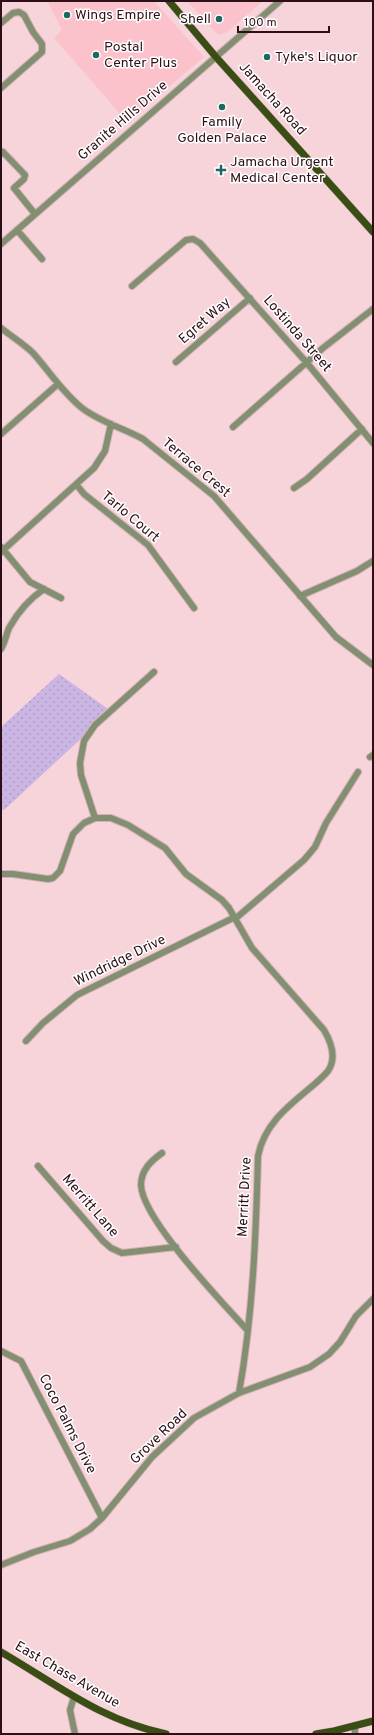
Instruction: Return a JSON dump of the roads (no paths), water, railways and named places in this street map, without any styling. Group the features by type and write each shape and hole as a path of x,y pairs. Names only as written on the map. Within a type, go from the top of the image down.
{"main road":[{"name":"Jamacha Road","path":"169,1 216,57 373,232"},
{"name":"East Chase Avenue","path":"1,1652 74,1697 126,1723 141,1729 166,1734"},
{"path":"316,1734 373,1721"}],"street":[{"name":"Granite Hills Drive","path":"1,244 280,1"},
{"path":"1,23 13,13 19,12 24,15 43,48 42,52 1,88"},
{"path":"1,154 3,152 25,175 24,179 14,188 35,214"},
{"path":"17,230 42,258"},
{"name":"Lostinda Street","path":"132,286 186,240 193,239 200,243 307,363 373,443"},
{"name":"Egret Way","path":"176,362 250,298"},
{"path":"233,427 307,363 373,310"},
{"name":"Terrace Crest","path":"1,328 32,353 58,384 83,409 97,418 143,439 214,496 336,637 373,665"},
{"path":"1,434 58,384"},
{"path":"61,598 30,582 2,550 94,468 105,451 111,424"},
{"path":"294,488 307,479 362,429"},
{"name":"Tarlo Court","path":"76,484 84,494 148,545 194,608"},
{"path":"300,596 357,571 373,561"},
{"path":"1,649 9,629 23,608 34,596 44,589"},
{"path":"1,874 13,874 48,879 54,878 60,871 73,834 84,823 95,818 82,775 80,763 84,741 95,724 154,672"},
{"name":"Windridge Drive","path":"26,1041 43,1023 77,995 235,918 304,860 315,847 326,823 358,772"},
{"name":"Merritt Drive","path":"95,818 111,818 128,825 166,848 186,874 222,900 229,908 252,948 324,1030 330,1040 333,1054 327,1072 273,1122 266,1132 260,1146 258,1156 256,1241 248,1331 239,1393"},
{"path":"162,1152 150,1162 142,1176 141,1186 152,1216 176,1247 248,1331"},
{"name":"Merritt Lane","path":"38,1166 58,1186 103,1241 111,1248 122,1253 176,1247"},
{"name":"Grove Road","path":"1,1565 34,1552 70,1541 90,1529 102,1518 132,1480 167,1442 194,1418 239,1393 310,1367 329,1354 340,1342 356,1316 373,1300"},
{"name":"Coco Palms Drive","path":"1,1351 21,1361 102,1518"},
{"path":"74,1697 70,1710 74,1734"},
{"path":"355,1726 355,1734"}],"place":[{"name":"Wings Empire","path":"67,15"},
{"name":"Shell","path":"219,19"},
{"name":"Postal Center Plus","path":"96,55"},
{"name":"Tyke's Liquor","path":"267,57"},
{"name":"Family Golden Palace","path":"222,107"},
{"name":"Jamacha Urgent Medical Center","path":"221,170"}]}
